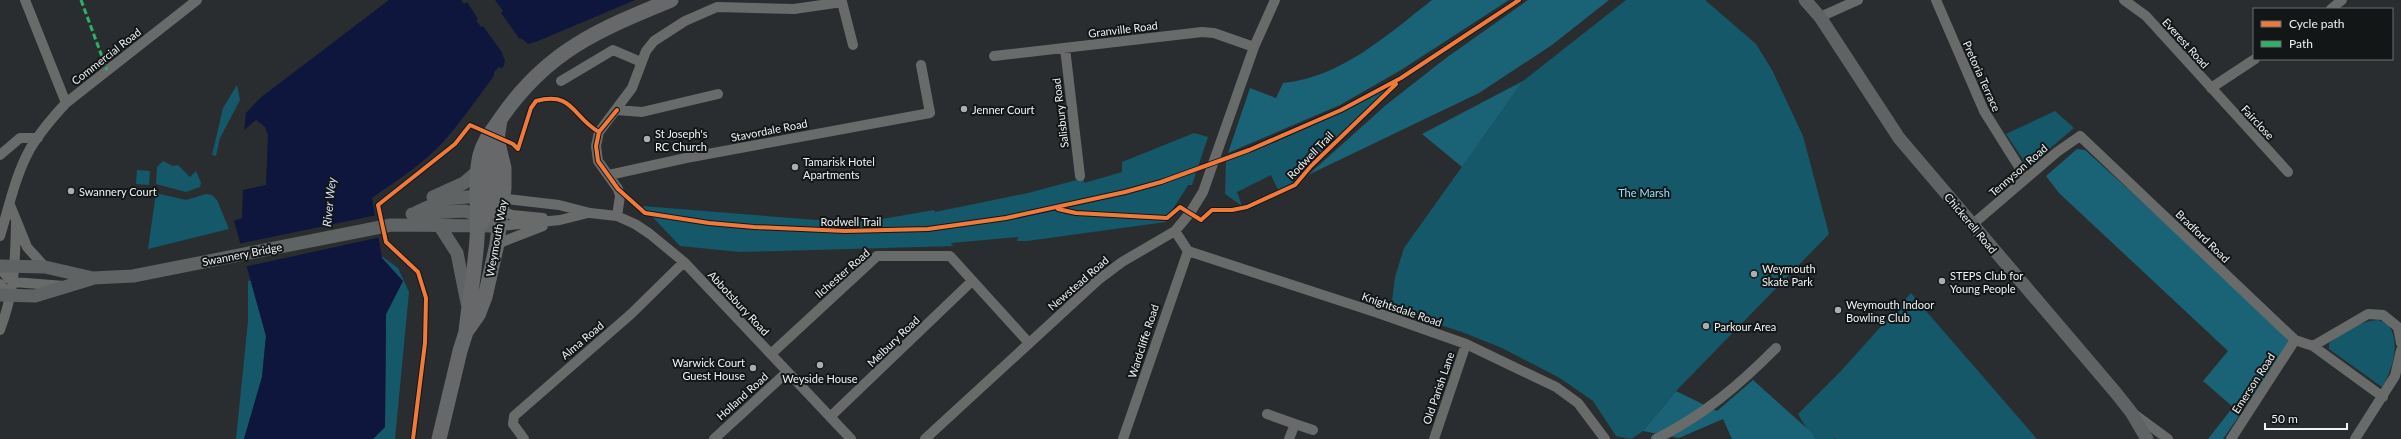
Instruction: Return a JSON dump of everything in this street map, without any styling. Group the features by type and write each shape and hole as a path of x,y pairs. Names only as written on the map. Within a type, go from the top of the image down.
{"highway":[{"path":"491,217 478,171 485,141 518,94 539,73 575,44 607,26 671,0"},
{"name":"Weymouth Way","path":"438,439 466,332 468,309 504,168 498,139 500,119"},
{"name":"Weymouth Way","path":"466,332 478,315 485,297 491,217"}],"main road":[{"name":"Chickerell Road","path":"1805,0 1820,17 1899,138 1974,224 2131,412 2147,439"},
{"path":"402,221 430,199 464,183 478,171"},
{"path":"402,221 465,211 491,217"},
{"name":"Swannery Bridge","path":"5,296 35,296 93,278 133,276 402,221 439,225 491,217"},
{"path":"439,225 457,254 468,309"},
{"name":"Swannery Bridge","path":"0,267 45,267 93,278"}],"street":[{"path":"25,0 66,103"},
{"name":"Commercial Road","path":"0,236 21,170 38,138 66,103 197,0"},
{"name":"Newstead Road","path":"925,439 1098,280 1122,262 1175,232 1190,213 1203,192 1254,47 1275,0"},
{"path":"1820,17 1858,0"},
{"name":"Pretoria Terrace","path":"1936,0 1984,111 2026,178"},
{"name":"Everest Road","path":"2124,0 2146,16 2211,88"},
{"path":"617,216 620,196 609,175 598,161 596,146 599,132 617,110 632,88 641,62 654,41 685,21 717,7 794,9 842,2 853,45"},
{"path":"2333,8 2343,3"},
{"name":"Granville Road","path":"994,56 1202,32 1214,32 1254,47"},
{"name":"Salisbury Road","path":"1065,48 1080,176"},
{"path":"561,81 613,50 641,62"},
{"path":"2211,88 2253,60"},
{"name":"Stavordale Road","path":"609,175 686,158 930,113 921,65"},
{"name":"Fairclose","path":"2211,88 2288,172"},
{"path":"617,110 642,112 718,94"},
{"name":"Tennyson Road","path":"1974,224 2057,152 2080,136"},
{"name":"Bradford Road","path":"2080,136 2295,340 2313,346 2383,397"},
{"path":"0,155 20,138 38,138"},
{"path":"0,215 10,205 27,247 45,267"},
{"name":"Abbotsbury Road","path":"491,217 559,205 590,213 617,216 635,224 650,234 684,262 851,439"},
{"name":"Abbotsbury Road","path":"491,217 560,220 590,213"},
{"path":"491,217 560,220"},
{"path":"0,330 5,296 14,282 16,268 16,223"},
{"path":"1175,232 1188,251"},
{"name":"Knightsdale Road","path":"1188,251 1378,313 1466,344 1556,387 1578,403 1605,439"},
{"name":"Wardcliffe Road","path":"1123,439 1188,251"},
{"name":"Ilchester Road","path":"770,354 876,256 950,256 1029,343"},
{"name":"Alma Road","path":"524,439 513,424 514,416 631,314 684,262"},
{"path":"0,267 14,282"},
{"name":"Melbury Road","path":"830,418 972,281"},
{"name":"Swannery Bridge","path":"14,282 66,286"},
{"path":"0,284 5,296"},
{"path":"2313,346 2368,314 2383,315 2398,327 2401,343"},
{"name":"Emerson Road","path":"2231,439 2295,340"},
{"name":"Old Parish Lane","path":"1434,439 1466,344"},
{"path":"1656,439 1686,424 1727,395 1776,348"},
{"path":"2355,439 2395,376 2401,350"},
{"name":"Holland Road","path":"714,439 787,372"},
{"path":"2131,412 2168,439"},
{"path":"1267,414 1313,430"},
{"path":"1289,439 1295,424"}],"green space":[{"name":"The Marsh","path":"1626,0 1705,0 1756,44 1772,70 1803,136 1829,234 1676,391 1643,431 1631,439 1616,436 1593,401 1560,378 1502,348 1462,332 1391,309 1395,277 1404,248 1523,81"},
{"path":"1397,83 1293,183 1278,190 1271,175 1237,192 1242,206 1225,194 1226,161 1313,125 1356,105"},
{"path":"237,85 240,100 220,138 216,156 212,155 223,108"},
{"path":"2055,111 2074,128 2028,167 2006,134"},
{"path":"1194,133 1208,137 1192,185 1188,185 1166,222 1027,241 1017,241 1018,237 951,243 953,246 740,252 680,246 642,206 816,220 871,221 934,210 935,212 1028,193 1084,178 1084,183 1122,172 1122,162"},
{"path":"163,161 173,166 178,165 190,177 196,171 201,183 200,187 186,192 156,184 157,167"},
{"path":"137,170 150,171 149,185 136,184"},
{"path":"156,193 186,200 206,194 212,195 217,200 229,229 148,249"},
{"path":"383,257 398,268 409,292 395,439 373,439 385,427 386,314 403,281 251,281 266,336 262,377 244,439 236,439 248,321 248,281"},
{"path":"1911,293 2037,439 1836,439 1833,436 1835,439 1813,439 1798,414 1840,372"},
{"path":"2378,320 2389,326 2393,333 2395,349 2392,365 2382,387 2329,349 2329,343 2346,332 2358,325"}],"shaded area":[{"path":"1432,0 1509,0 1401,70 1340,105 1228,153 1250,88 1276,98 1283,83 1304,79 1325,72 1344,63 1381,40"},
{"path":"1528,0 1609,0 1552,45 1479,93 1308,175 1386,105 1446,58"},
{"path":"1523,81 1462,167 1422,134"},
{"path":"2077,149 2085,150 2293,338 2223,439 2208,439 2233,407 2203,381 2228,351 2059,193 2046,176"},
{"path":"1753,380 1811,432 1815,439 1732,439 1723,419 1679,438 1643,431 1676,391 1717,411"}],"water":[{"name":"River Wey","path":"389,0 635,0 538,41 528,44 521,38 502,54 505,60 503,68 499,67 494,72 494,76 456,127 440,145 417,166 372,198 382,258 403,281 386,314 385,427 373,439 244,439 262,377 266,336 234,221 242,218 243,190 266,185 268,135 265,127 256,120 244,130 246,113 260,98"}],"pier":[{"path":"461,0 495,0 503,11 501,13 521,41 504,54 506,58 483,26 481,27 476,20 478,19 467,2 464,4"},
{"path":"377,215 381,237 244,267 238,244"}],"marked path":[{"path":"81,0 107,70"}],"cycle path":[{"name":"Rodwell Trail","path":"617,110 599,132 596,146 598,161 618,189 645,213 709,223 754,227 845,231 928,229 1006,218 1125,192 1161,182 1249,150 1341,110 1401,78 1519,0"},
{"name":"Rodwell Trail","path":"1058,209 1076,213 1167,218 1180,207 1201,220 1212,210 1232,210 1247,207 1295,185 1311,166 1396,84"},
{"path":"413,439 425,343 426,298 418,272 386,242 378,205 455,144 470,125 513,144 518,149 531,108 536,101 549,99 566,102 590,126 599,132"}],"place":[{"name":"Jenner Court","path":"964,109"},
{"name":"St Joseph's RC Church","path":"647,139"},
{"name":"Tamarisk Hotel Apartments","path":"795,167"},
{"name":"Swannery Court","path":"71,191"},
{"name":"Weymouth Skate Park","path":"1754,274"},
{"name":"STEPS Club for Young People","path":"1942,281"},
{"name":"Weymouth Indoor Bowling Club","path":"1838,310"},
{"name":"Parkour Area","path":"1706,326"},
{"name":"Weyside House","path":"820,365"},
{"name":"Warwick Court Guest House","path":"753,368"}]}
